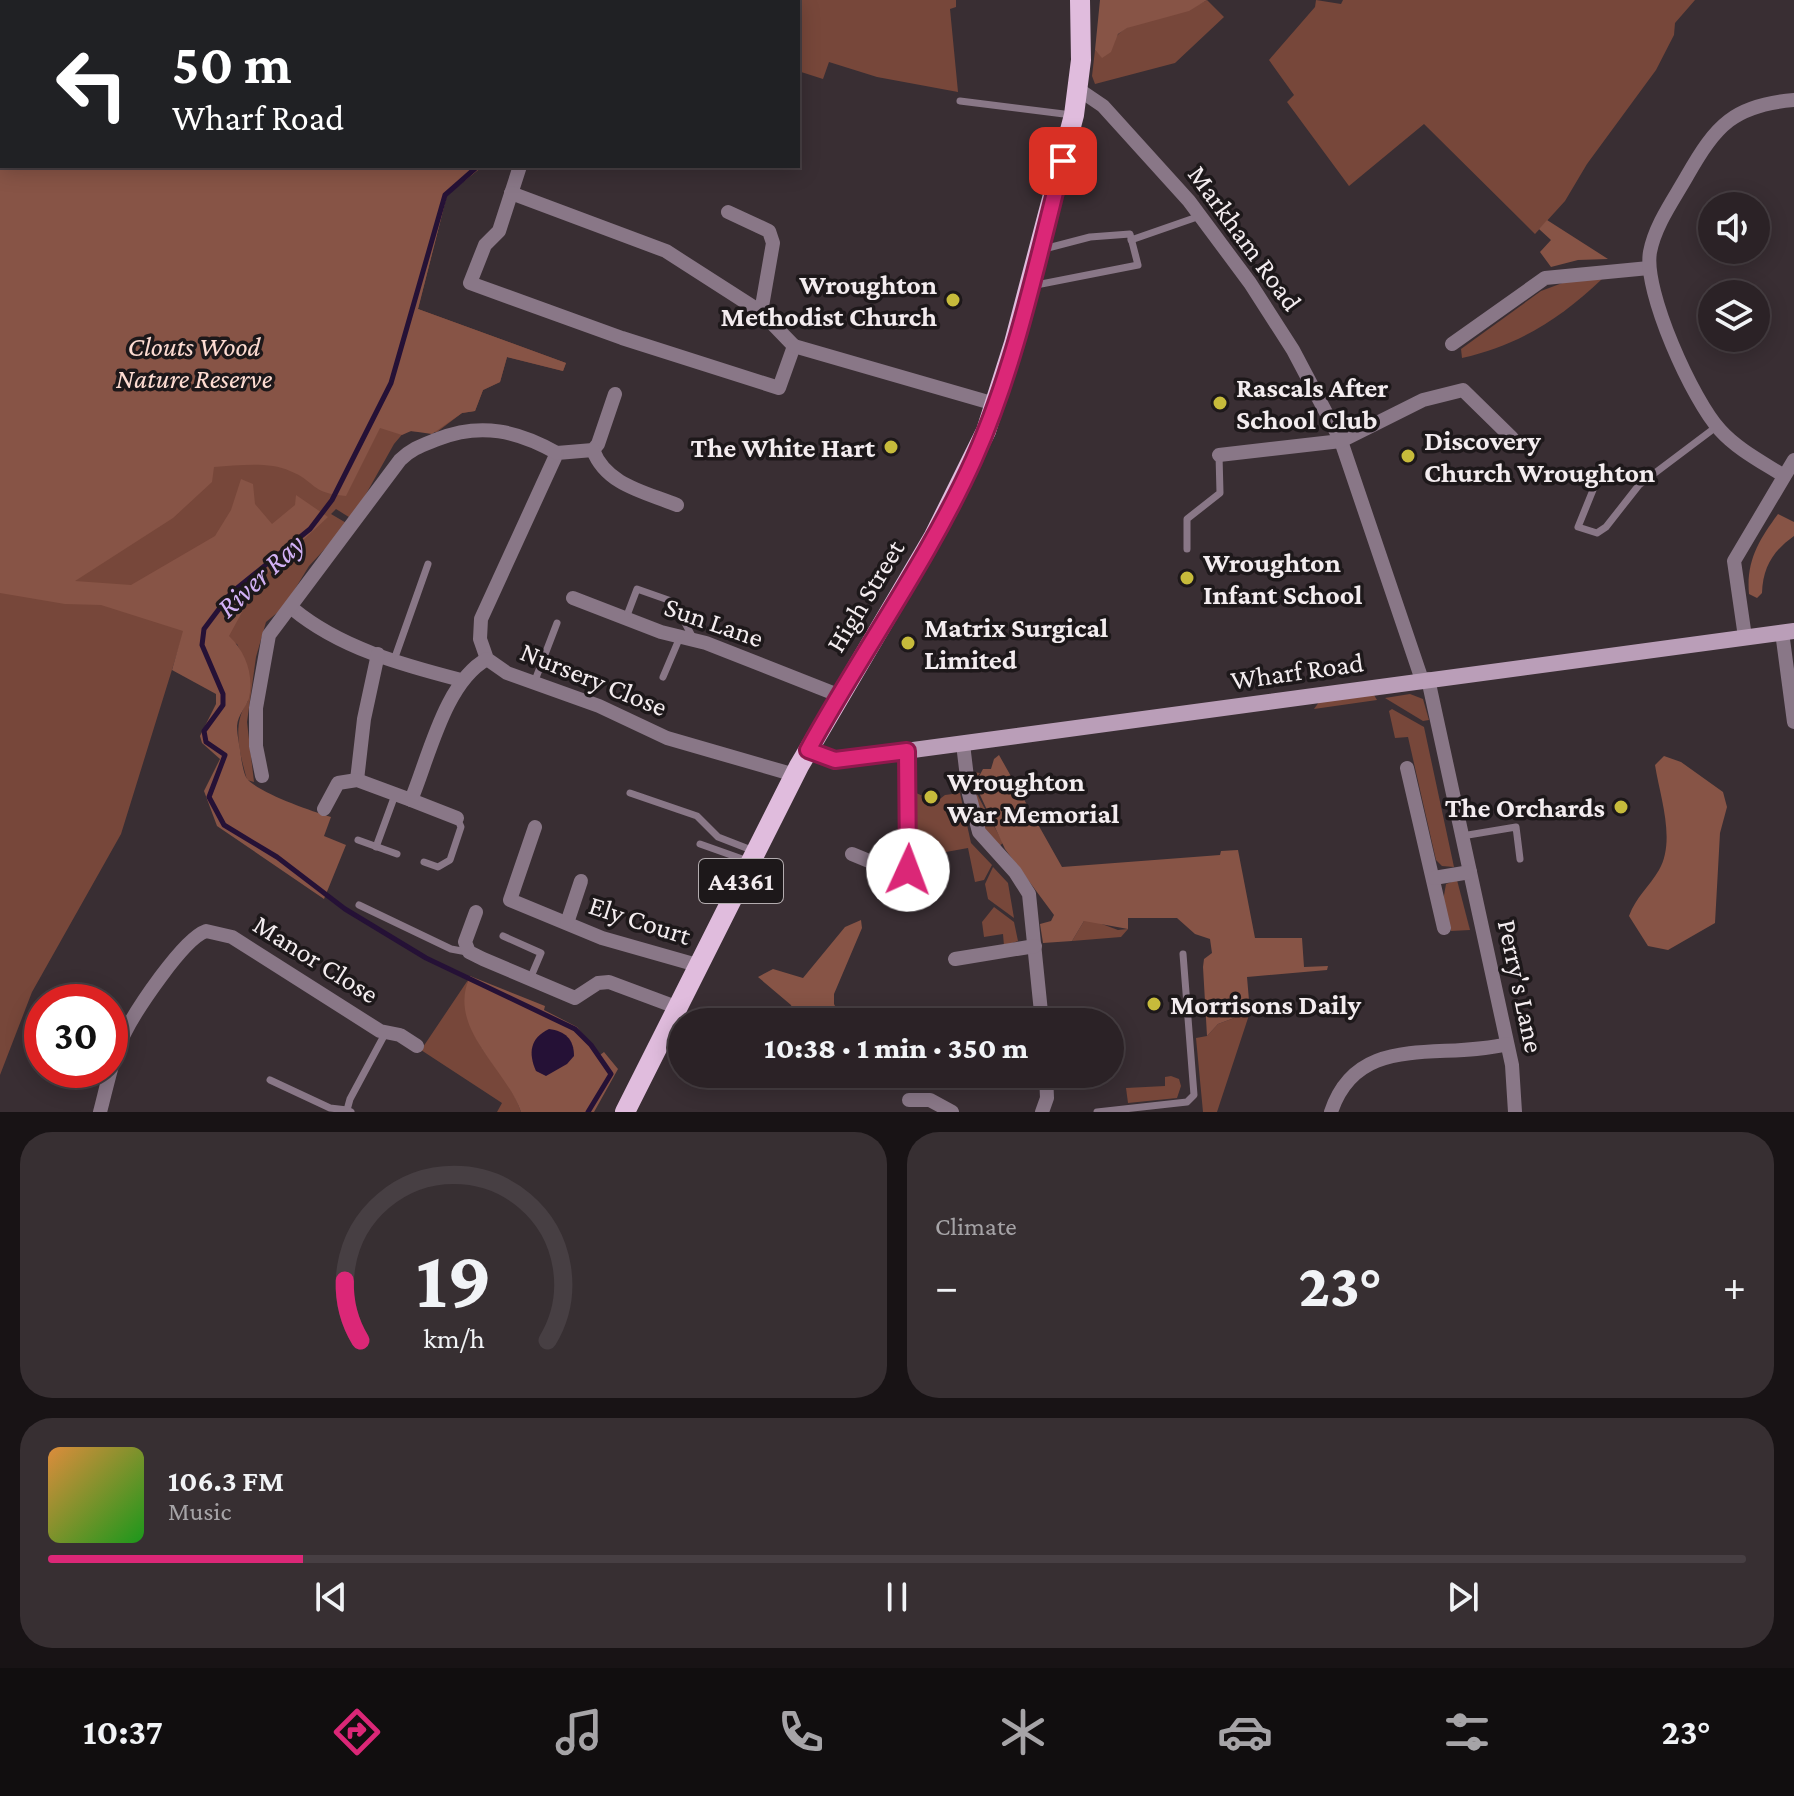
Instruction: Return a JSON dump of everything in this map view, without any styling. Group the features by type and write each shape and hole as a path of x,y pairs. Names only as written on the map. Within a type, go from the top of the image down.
{"main road":[{"name":"A4361","path":"1079,85 1082,1"},
{"name":"High Street","path":"625,1112 808,750 934,536 972,462 995,404 1029,286 1079,85"},
{"name":"Wharf Road","path":"808,750 835,760 1788,631"}],"street":[{"name":"Markham Road","path":"1079,85 1103,106 1200,215 1250,283 1293,350 1341,441 1425,680"},
{"path":"1784,476 1716,427 1689,381 1658,307 1649,268 1650,250 1661,225 1712,136 1745,108 1794,100"},
{"path":"519,168 499,231 485,245 470,283 599,330 779,388 794,346"},
{"path":"511,193 666,251 761,312 794,346 995,404"},
{"path":"728,212 769,231 773,243 761,312"},
{"path":"1452,344 1545,278 1649,268"},
{"path":"1219,455 1341,441 1423,400 1463,390 1512,438"},
{"path":"262,776 255,730 262,661 269,635 293,609 321,564 350,531 400,460 417,445 460,431 484,429 519,434 557,453 593,450 598,444 615,394"},
{"path":"593,450 600,467 617,481 677,505"},
{"name":"Nursery Close","path":"557,453 529,508 481,619 480,639 487,659 507,673 599,706 667,738 795,775"},
{"path":"1745,637 1734,561 1794,460"},
{"name":"Sun Lane","path":"573,598 838,695"},
{"path":"293,609 336,637 394,660 461,680"},
{"path":"1788,631 1794,722"},
{"path":"357,780 364,719 378,654"},
{"path":"411,800 461,680 487,659"},
{"name":"Perry's Lane","path":"1425,680 1507,1044 1515,1112"},
{"path":"963,744 974,820 985,841 1027,888 1041,1008"},
{"path":"852,854 898,873 908,870 907,751"},
{"path":"1407,768 1444,928"},
{"path":"324,809 338,783 357,780 457,818"},
{"name":"Ely Court","path":"535,827 510,900 602,938 697,965"},
{"path":"1434,878 1470,872"},
{"name":"Ely Court","path":"567,923 581,881"},
{"path":"476,912 465,942 469,952 575,998 598,983 609,982 676,1007"},
{"name":"Manor Close","path":"100,1112 128,1026 187,944 203,932 219,931 241,942 386,1032 400,1035 417,1046"},
{"path":"955,959 1035,946"},
{"path":"1331,1112 1349,1075 1377,1059 1507,1044"},
{"path":"1042,1112 1047,1088"},
{"path":"909,1100 930,1100 952,1112"}],"lane":[{"path":"960,101 1074,115"},
{"path":"1131,240 1200,215"},
{"path":"1029,286 1138,265 1130,234 1090,237 1039,250"},
{"path":"1593,490 1578,527 1597,533 1606,527 1639,485 1716,427"},
{"path":"1187,549 1187,519 1220,493 1219,455"},
{"path":"394,660 428,564"},
{"path":"626,618 637,589 674,602 687,639 663,677"},
{"path":"534,683 557,623"},
{"path":"630,793 697,816 718,837 753,856"},
{"path":"376,847 395,795"},
{"path":"424,862 438,867 450,860 461,827 457,818"},
{"path":"1462,836 1516,827 1520,859"},
{"path":"358,840 397,854"},
{"path":"700,844 753,856"},
{"path":"359,905 451,949 469,952"},
{"path":"503,936 541,953 530,979"},
{"path":"1097,1112 1187,1102 1194,1095 1183,954"},
{"path":"270,1080 330,1108 349,1111 386,1032"},
{"path":"1042,1112 1055,1112"}],"green space":[{"name":"Clouts Wood Nature Reserve","path":"800,0 956,0 956,7 950,9 958,92 877,77 829,62 823,79 800,72"},
{"path":"1100,0 1207,0 1189,11 1127,28 1118,34 1111,52 1102,58 1095,50"},
{"path":"1207,0 1224,17 1175,63 1095,84 1092,76 1095,50 1102,57 1116,37 1131,26"},
{"path":"1316,0 1341,4 1343,0 1695,0 1675,23 1674,35 1656,70 1587,164 1565,201 1535,234 1424,124 1349,186 1287,102 1294,95 1269,60 1315,7"},
{"name":"Clouts Wood Nature Reserve","path":"0,168 481,168 447,195 418,309 566,363 563,371 507,357 500,382 483,390 475,411 462,413 437,432 405,431 394,444 352,519 336,509 331,514 348,524 309,566 284,607 266,622 256,657 247,722 254,782 247,780 238,739 240,719 248,701 246,672 237,644 184,631 121,834 37,984 24,984 24,1013 0,1075"},
{"name":"Clouts Wood Nature Reserve","path":"0,168 481,168 447,195 418,309 566,363 563,371 507,357 500,382 483,390 475,411 462,413 432,434 411,431 402,435 380,428 346,496 325,492 298,475 272,466 214,467 212,482 173,518 75,581 131,585 215,536 231,510 241,479 253,484 255,504 272,524 295,505 296,495 328,517 259,581 229,636 240,649 249,673 249,698 237,726 244,773 255,785 275,796 331,817 324,836 346,845 324,899 217,826 204,791 220,759 202,743 200,736 216,704 216,694 172,670 183,631 101,605 65,604 0,593"},
{"path":"1547,220 1608,259 1578,260 1551,267 1540,252 1551,240 1539,229"},
{"path":"1602,279 1538,329 1502,346 1462,358 1461,349 1541,291 1565,282"},
{"path":"1778,514 1794,522 1794,536 1770,560 1762,593 1757,598 1749,594 1752,561"},
{"path":"1410,694 1423,699 1429,720 1423,721 1385,698"},
{"path":"1374,695 1377,700 1314,709 1319,702"},
{"path":"1392,709 1424,727 1454,867 1442,866 1436,860 1408,737 1395,738 1389,711"},
{"path":"999,755 1062,867 1220,855 1221,851 1238,850 1255,938 1302,938 1304,967 1328,966 1327,970 1247,977 1250,1012 1218,1024 1207,1036 1203,967 1204,959 1212,953 1210,939 1195,934 1177,918 1128,918 1128,929 1084,921 1072,941 1043,943 1040,924 1051,921 1054,915 1005,849 975,784 983,769 991,769"},
{"path":"1664,756 1681,762 1723,792 1727,807 1720,833 1715,923 1668,950 1648,946 1629,916 1664,858 1667,832 1655,765"},
{"path":"974,772 980,773 976,779 977,794 1003,843 998,847 980,824"},
{"path":"914,792 936,802 945,795 960,793 971,843 992,865 984,880 975,882 968,848 913,858"},
{"path":"993,867 1008,883 1014,918 988,899 985,884"},
{"path":"1457,880 1470,930 1451,931 1443,901 1446,884"},
{"path":"994,907 1014,922 1018,941 1004,946 1003,934 984,937 982,922"},
{"path":"861,920 862,928 834,994 836,1008 792,1008 758,977 773,969 803,978 845,927"},
{"path":"1091,920 1118,930 1128,929 1121,937 1072,941 1084,921"},
{"path":"470,976 545,1006 544,1010 577,1027 600,1055 604,1052 618,1069 594,1112 521,1112 514,1095 472,1030 466,1013 465,995"},
{"path":"468,980 467,1003 476,1037 513,1094 521,1112 497,1112 502,1103 421,1050"},
{"path":"1250,1012 1217,1112 1203,1112 1196,1038 1207,1036 1218,1024"},
{"path":"1165,1077 1179,1079 1181,1086 1177,1098 1128,1103 1126,1088 1165,1086"}],"shaded area":[{"path":"549,1029 568,1037 574,1056 567,1064 546,1076 536,1071 532,1047 534,1041"}],"waterway":[{"name":"River Ray","path":"476,168 445,195 391,383 332,500 310,529 231,593 204,629 202,645 223,694 223,705 204,731 206,742 225,755 209,797 224,825 277,857 345,909 426,958 575,1029 591,1045 611,1074 588,1112"}],"place":[{"name":"Wroughton Methodist Church","path":"953,300"},
{"name":"Rascals After School Club","path":"1220,403"},
{"name":"The White Hart","path":"891,447"},
{"name":"Discovery Church Wroughton","path":"1408,456"},
{"name":"Wroughton Infant School","path":"1187,578"},
{"name":"Matrix Surgical Limited","path":"908,643"},
{"name":"Wroughton War Memorial","path":"931,797"},
{"name":"The Orchards","path":"1621,807"},
{"name":"Morrisons Daily","path":"1154,1004"}],"route":[{"path":"908,870 910,818 907,751 835,760 808,750 837,696 934,536 982,440 1014,343 1063,161"}]}
